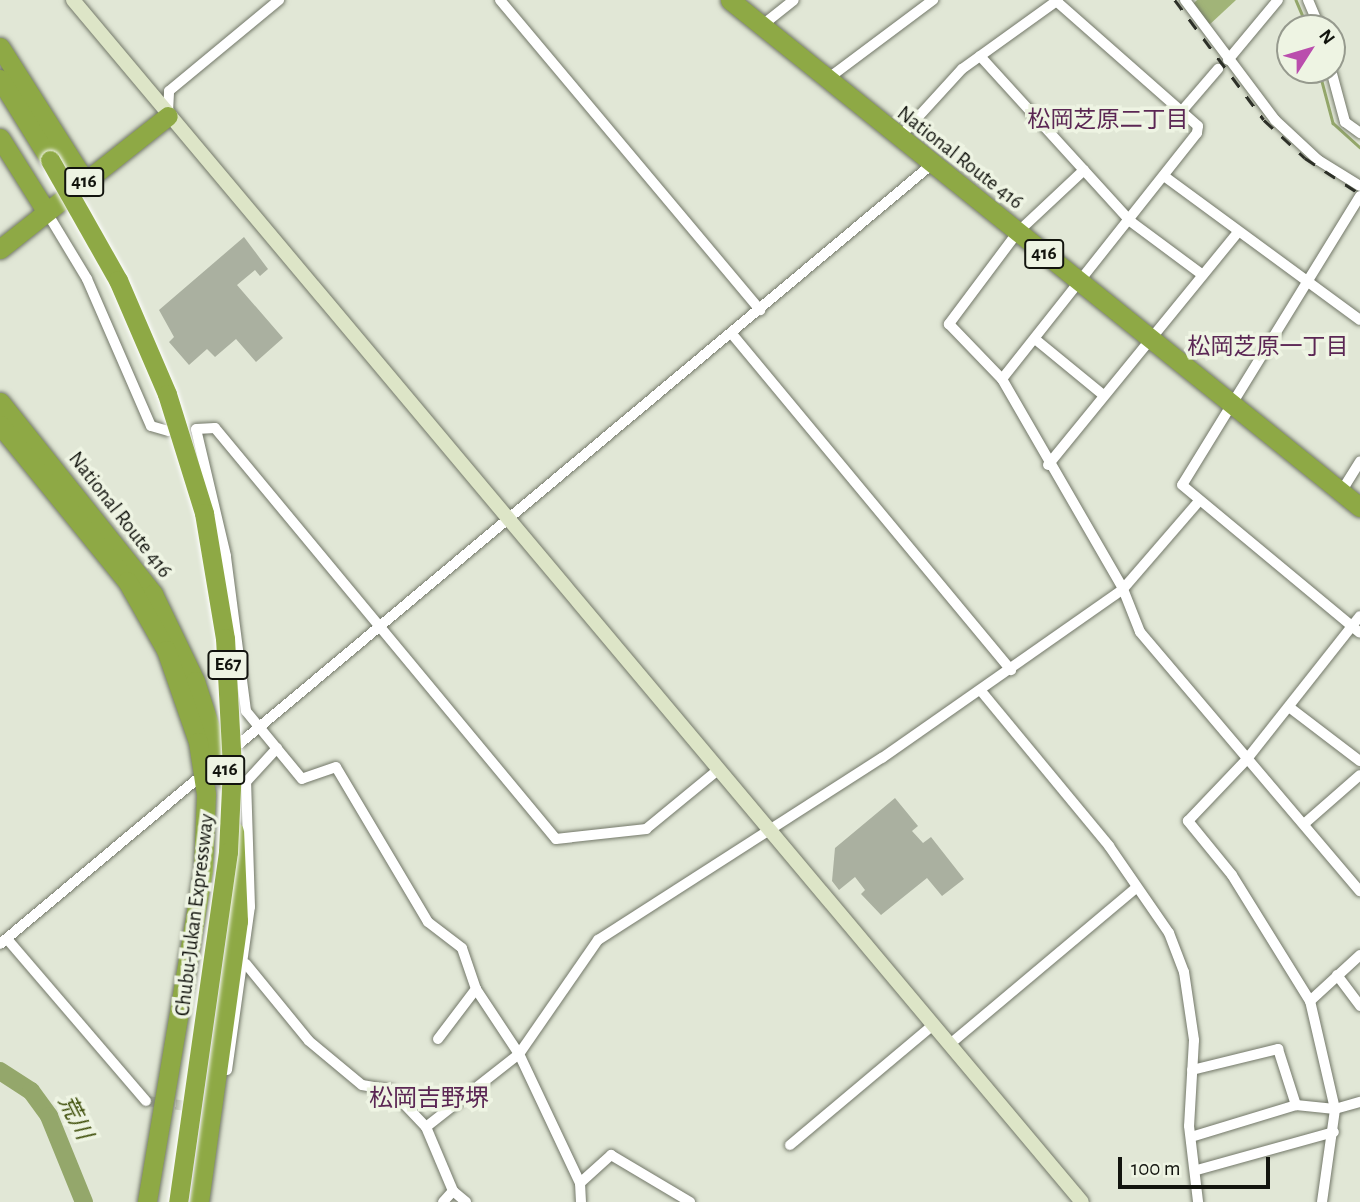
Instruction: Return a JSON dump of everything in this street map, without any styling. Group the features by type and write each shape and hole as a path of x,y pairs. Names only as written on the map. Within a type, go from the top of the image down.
{"highway":[{"name":"National Route 416","path":"730,0 931,166 1360,506"},
{"path":"0,47 85,181"},
{"name":"Chubu-Jukan Expressway","path":"0,79 50,160 118,280 167,394 204,513 225,638 232,767 228,852 177,1202"},
{"name":"Chubu-Jukan Expressway","path":"0,85 29,127"},
{"name":"416","path":"0,249 168,116"},
{"path":"0,138 46,211"},
{"name":"National Route 416","path":"0,402 153,594 195,681 223,759 236,842 238,921 199,1202"},
{"name":"National Route 416","path":"0,425 113,560 155,625 185,696 204,775 201,887 147,1202"}],"street":[{"path":"73,0 1082,1202"},
{"path":"168,116 169,91 279,0"},
{"path":"500,0 760,310"},
{"path":"760,27 794,0"},
{"path":"826,80 933,0"},
{"path":"898,139 980,56 1056,0 1198,126 1197,134 1130,221 1002,379"},
{"path":"1185,0 1228,60 1294,141 1360,186"},
{"path":"1228,60 1278,0"},
{"path":"980,56 1130,221 1199,273"},
{"path":"1181,112 1218,69"},
{"path":"1335,84 1345,122 1360,133"},
{"path":"146,1101 4,942 512,520 931,166"},
{"path":"1084,170 1017,233 949,324 1002,379 1048,465 1124,589 1140,632 1360,891"},
{"path":"1164,176 1307,285 1360,320"},
{"path":"1356,630 1199,502 1183,481 1360,196"},
{"path":"46,211 87,279 151,426 168,431"},
{"path":"1048,465 1199,273 1237,233"},
{"path":"732,334 1011,670"},
{"path":"1035,339 1102,394"},
{"path":"581,1202 580,1184 519,1054 476,989 462,948 428,922 336,767 302,779 246,710 226,556 191,429 215,428 556,839 646,829 719,769"},
{"path":"1341,492 1360,461"},
{"path":"426,1127 519,1054 600,939 981,691 1124,589 1199,502"},
{"path":"1322,1202 1334,1132 1335,1109 1310,1001 1232,875 1188,821 1247,759 1356,630 1360,616"},
{"path":"981,691 1109,846 1135,889 1170,933 1184,972 1194,1040 1191,1137 1198,1202"},
{"path":"1289,707 1360,761"},
{"path":"209,1202 216,1109 246,964 251,861 244,800 253,770 276,748"},
{"path":"1304,824 1360,775"},
{"path":"950,1044 1135,889"},
{"path":"1310,1001 1360,955"},
{"path":"246,964 309,1041 362,1085 391,1090 426,1127 453,1191 466,1202"},
{"path":"1337,975 1360,1006"},
{"path":"438,1039 476,989"},
{"path":"790,1145 933,1024"},
{"path":"1192,1070 1278,1049 1296,1105"},
{"path":"1191,1137 1296,1105 1335,1109 1360,1102"},
{"path":"1196,1170 1334,1132"},
{"path":"580,1184 611,1154 690,1202"},
{"path":"443,1202 453,1191"}],"green space":[{"path":"1197,0 1236,0 1208,26 1193,4"}],"building":[{"path":"244,237 268,269 260,276 255,270 237,285 283,338 256,362 236,339 215,357 207,349 189,365 169,342 174,337 159,310"},
{"path":"895,798 918,826 912,831 923,843 931,837 964,879 942,896 927,878 881,915 861,894 865,890 855,877 839,890 832,881 835,848"}],"waterway":[{"path":"1296,0 1302,14"},
{"path":"1323,84 1333,123 1360,147"},
{"name":"荒川","path":"0,1071 31,1091 49,1116 84,1202"}],"tunnel":[{"path":"146,1101 196,1107"}],"railway":[{"path":"1175,0 1264,120 1305,158 1360,194"}],"district":[{"name":"松岡芝原二丁目","path":"1108,121"},
{"name":"松岡芝原一丁目","path":"1268,348"},
{"name":"松岡吉野堺","path":"429,1100"}]}
